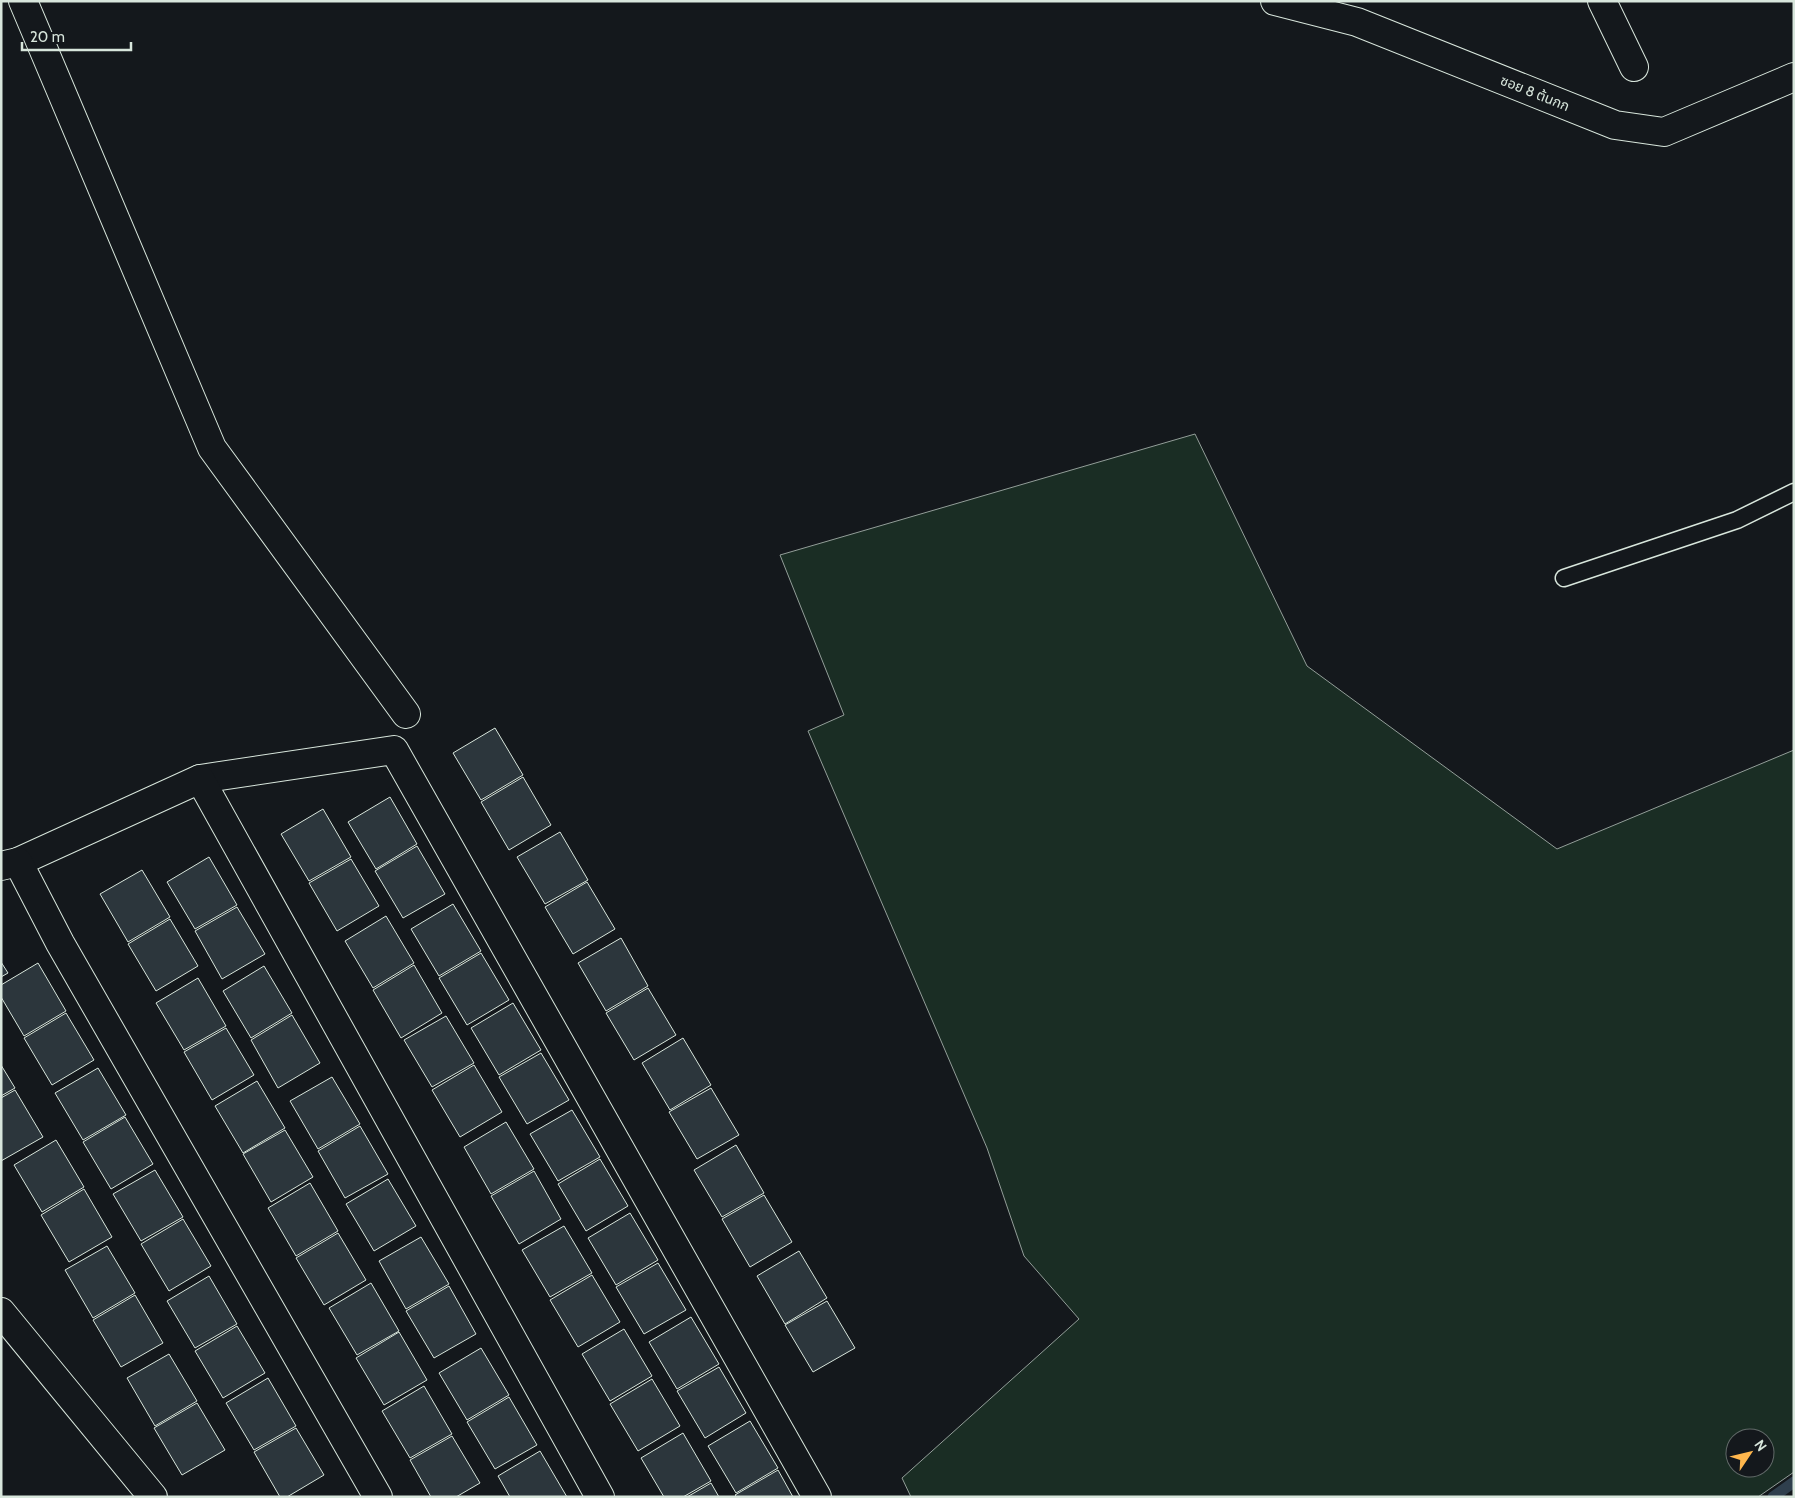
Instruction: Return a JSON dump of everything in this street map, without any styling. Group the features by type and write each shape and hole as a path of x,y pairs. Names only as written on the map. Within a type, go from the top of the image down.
{"street":[{"path":"23,1 212,448 406,714"},
{"name":"ซอย 8 ต้นกก","path":"1275,1 1357,22 1615,125 1664,132 1794,77"},
{"path":"1602,1 1634,67"},
{"path":"378,1497 60,943 10,864 200,779 394,750 817,1497"},
{"path":"200,779 600,1497"},
{"path":"1,1312 152,1497"}],"lane":[{"path":"1564,578 1737,520 1794,492"}],"green space":[{"path":"1195,434 1307,666 1557,849 1794,750 1794,1472 1758,1497 911,1497 902,1478 1079,1319 1024,1256 987,1148 808,731 844,715 780,555"}],"building":[{"path":"495,728 523,775 481,800 453,753"},
{"path":"523,777 551,825 509,850 481,802"},
{"path":"390,797 417,844 376,869 348,822"},
{"path":"323,809 351,857 309,881 281,834"},
{"path":"560,832 588,880 545,904 517,857"},
{"path":"417,846 445,894 403,918 375,871"},
{"path":"209,857 237,905 195,929 167,882"},
{"path":"351,859 379,906 337,931 309,883"},
{"path":"142,870 170,917 128,942 100,894"},
{"path":"587,882 615,929 573,954 545,907"},
{"path":"453,904 481,951 439,976 411,929"},
{"path":"237,907 265,954 222,979 195,931"},
{"path":"386,916 414,963 373,988 345,941"},
{"path":"170,919 198,966 156,991 128,944"},
{"path":"621,938 648,986 606,1011 578,963"},
{"path":"481,953 509,1000 467,1025 439,978"},
{"path":"1,962 8,973 1,977"},
{"path":"38,963 66,1011 24,1036 1,997 1,985"},
{"path":"414,965 442,1013 401,1038 373,990"},
{"path":"264,966 292,1013 251,1038 223,991"},
{"path":"198,978 226,1026 184,1050 156,1003"},
{"path":"648,988 676,1035 634,1060 606,1013"},
{"path":"513,1003 541,1050 499,1075 471,1028"},
{"path":"66,1013 94,1060 52,1085 24,1038"},
{"path":"292,1015 320,1063 278,1088 251,1040"},
{"path":"446,1016 474,1063 432,1087 404,1040"},
{"path":"226,1028 254,1075 212,1100 184,1052"},
{"path":"683,1038 711,1085 670,1110 642,1063"},
{"path":"541,1053 569,1100 527,1124 499,1077"},
{"path":"1,1065 15,1088 1,1096"},
{"path":"474,1065 502,1112 460,1137 432,1090"},
{"path":"98,1068 126,1115 83,1140 55,1093"},
{"path":"332,1077 360,1124 318,1149 290,1101"},
{"path":"257,1081 285,1128 243,1153 215,1106"},
{"path":"711,1088 739,1135 697,1159 669,1112"},
{"path":"15,1090 43,1137 1,1161 1,1098"},
{"path":"572,1110 600,1157 558,1181 530,1134"},
{"path":"125,1117 153,1164 111,1189 83,1142"},
{"path":"506,1122 534,1169 491,1194 464,1147"},
{"path":"360,1126 388,1174 345,1198 318,1151"},
{"path":"285,1130 313,1177 271,1202 243,1154"},
{"path":"56,1140 84,1187 42,1212 14,1165"},
{"path":"736,1145 764,1193 722,1217 694,1170"},
{"path":"600,1159 628,1206 586,1231 558,1184"},
{"path":"155,1170 183,1217 141,1241 113,1194"},
{"path":"534,1171 561,1219 519,1244 491,1196"},
{"path":"388,1179 416,1226 374,1251 346,1204"},
{"path":"310,1183 338,1231 296,1256 268,1208"},
{"path":"84,1189 112,1237 69,1262 41,1215"},
{"path":"764,1195 792,1242 750,1267 722,1219"},
{"path":"630,1213 658,1260 616,1285 588,1238"},
{"path":"183,1219 211,1266 169,1291 141,1244"},
{"path":"564,1226 592,1273 550,1297 522,1250"},
{"path":"338,1233 366,1280 324,1305 296,1258"},
{"path":"421,1237 449,1284 406,1309 379,1261"},
{"path":"107,1246 135,1293 93,1318 65,1270"},
{"path":"799,1251 827,1298 785,1324 757,1276"},
{"path":"658,1263 686,1310 644,1334 616,1287"},
{"path":"592,1275 620,1322 578,1347 550,1300"},
{"path":"209,1276 237,1324 195,1348 167,1301"},
{"path":"371,1283 399,1331 357,1355 329,1308"},
{"path":"449,1286 476,1334 434,1358 406,1311"},
{"path":"135,1295 163,1343 121,1367 93,1320"},
{"path":"827,1301 855,1348 813,1372 785,1325"},
{"path":"691,1317 719,1364 677,1389 649,1342"},
{"path":"237,1326 265,1373 223,1398 195,1351"},
{"path":"624,1329 652,1376 610,1401 582,1354"},
{"path":"399,1332 427,1380 384,1405 356,1358"},
{"path":"481,1348 509,1395 467,1420 439,1373"},
{"path":"169,1354 197,1401 155,1426 127,1378"},
{"path":"719,1367 746,1413 705,1438 677,1391"},
{"path":"268,1378 296,1426 254,1450 226,1403"},
{"path":"652,1379 680,1426 638,1451 610,1404"},
{"path":"424,1386 452,1434 410,1458 382,1411"},
{"path":"509,1397 537,1445 495,1469 467,1422"},
{"path":"197,1403 225,1450 182,1475 154,1428"},
{"path":"750,1421 778,1468 736,1493 708,1446"},
{"path":"296,1428 324,1475 287,1497 280,1497 254,1452"},
{"path":"683,1433 711,1481 683,1497 664,1497 641,1458"},
{"path":"452,1436 480,1483 456,1497 431,1497 410,1460"},
{"path":"540,1451 567,1497 510,1497 498,1476"},
{"path":"778,1470 793,1497 737,1497 735,1495"},
{"path":"711,1483 719,1497 687,1497"}],"waterway":[{"path":"1773,1497 1794,1482"}]}
